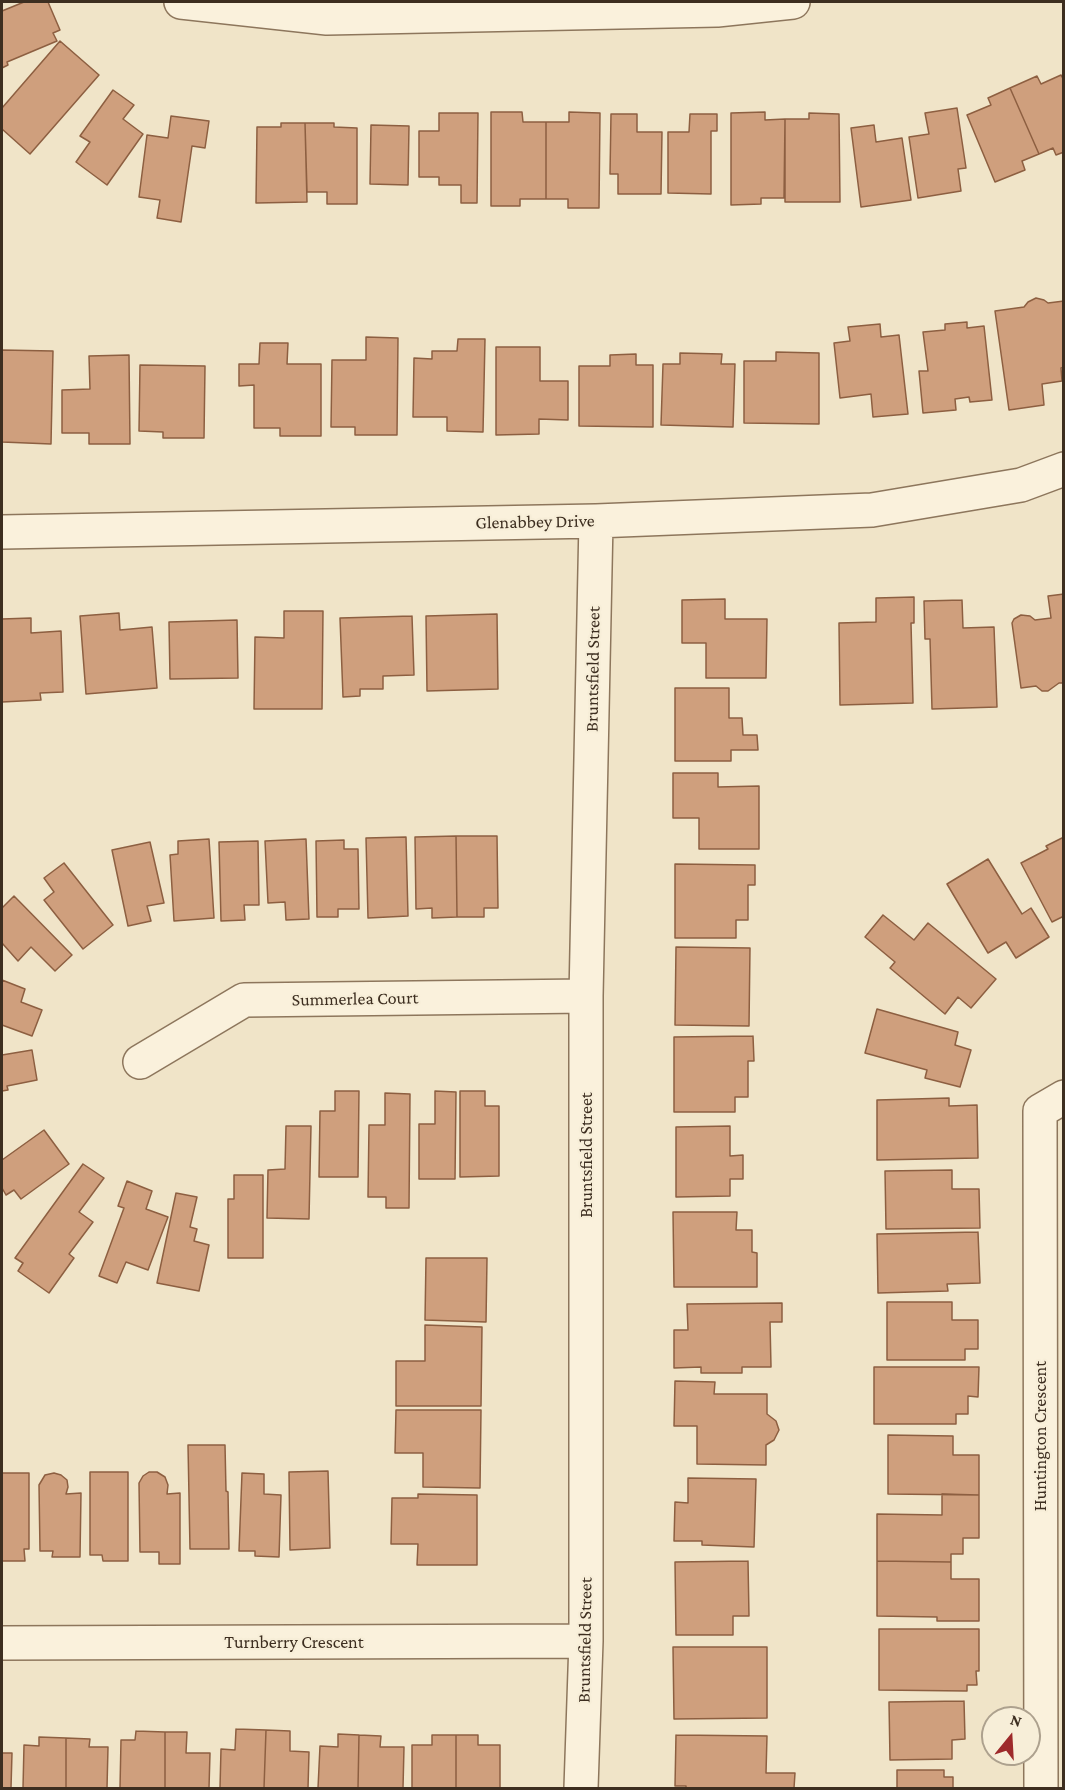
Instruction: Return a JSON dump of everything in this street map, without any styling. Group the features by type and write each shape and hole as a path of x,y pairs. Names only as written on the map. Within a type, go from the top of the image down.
{"street":[{"path":"181,2 327,18 717,10 793,2"},
{"name":"Glenabbey Drive","path":"2,532 596,520 872,510 1021,485 1064,469"},
{"name":"Bruntsfield Street","path":"581,1788 586,1641 586,996 596,520"},
{"name":"Summerlea Court","path":"140,1062 244,1000 586,996"},
{"name":"Huntington Crescent","path":"1041,1788 1040,1111 1064,1097"},
{"name":"Turnberry Crescent","path":"2,1643 586,1641"}],"building":[{"path":"24,2 48,2 60,30 53,33 57,41 7,62 8,65 2,68 2,11"},
{"path":"60,41 99,75 30,154 2,129 2,108"},
{"path":"1061,75 1064,80 1064,152 1056,155 1053,148 1039,154 1010,88 1037,76 1041,84"},
{"path":"1010,88 1039,154 1022,161 1025,170 995,182 967,115 991,105 988,98"},
{"path":"113,90 134,105 123,119 143,134 107,185 76,162 90,142 80,136"},
{"path":"957,108 966,168 958,169 961,191 918,198 909,137 929,134 925,113"},
{"path":"491,112 522,112 523,122 546,122 546,199 520,199 520,206 491,206"},
{"path":"569,112 600,113 599,208 568,208 568,199 546,199 546,122 569,122"},
{"path":"765,112 765,120 785,119 784,198 761,198 761,204 731,205 731,113"},
{"path":"439,113 478,113 477,203 461,203 461,185 439,185 439,177 419,177 419,131 439,131"},
{"path":"809,113 839,114 840,202 785,202 785,119 809,119"},
{"path":"611,114 637,114 637,132 662,132 661,194 618,194 618,174 610,174"},
{"path":"690,114 717,114 717,131 711,131 711,194 668,193 668,132 689,132"},
{"path":"171,116 209,121 205,148 192,146 181,222 157,218 160,200 139,197 147,135 168,138"},
{"path":"281,123 305,123 307,202 256,203 257,127 281,127"},
{"path":"305,123 334,123 334,127 357,128 357,204 327,204 327,192 307,192"},
{"path":"371,125 409,126 408,185 370,184"},
{"path":"874,125 876,142 902,138 911,200 861,207 851,128"},
{"path":"1036,298 1048,303 1064,301 1062,381 1042,384 1044,405 1009,410 995,311 1024,307"},
{"path":"967,322 967,328 984,326 992,400 970,402 969,397 955,399 956,410 923,413 919,371 928,371 923,332 945,330 945,324"},
{"path":"880,324 881,337 899,335 908,414 873,417 871,394 840,398 834,343 850,341 848,327"},
{"path":"366,337 398,338 397,435 355,435 355,427 331,427 332,360 366,360"},
{"path":"458,339 485,339 483,432 447,431 447,417 413,417 414,358 432,359 432,351 457,351"},
{"path":"260,343 288,343 287,364 321,364 321,436 280,436 280,428 254,428 254,385 239,386 239,364 259,364"},
{"path":"496,347 540,347 540,381 568,381 568,420 539,419 539,434 496,435"},
{"path":"2,350 53,351 51,444 2,442"},
{"path":"776,352 819,353 819,424 744,423 744,361 776,361"},
{"path":"680,353 722,354 721,364 735,364 733,427 661,425 663,364 680,364"},
{"path":"636,354 636,365 653,365 653,427 579,426 579,366 610,366 610,355"},
{"path":"129,355 130,444 89,444 89,433 62,433 62,390 90,389 89,356"},
{"path":"140,365 205,366 204,438 163,438 163,432 139,431"},
{"path":"1064,594 1064,683 1059,683 1048,691 1042,691 1036,686 1021,688 1012,623 1021,615 1030,616 1035,620 1051,618 1048,596"},
{"path":"914,597 914,623 911,623 913,703 840,705 839,623 876,622 876,598"},
{"path":"725,599 725,619 767,619 766,678 706,678 706,643 682,643 682,600"},
{"path":"962,600 963,628 994,627 997,707 932,709 930,639 925,639 924,601"},
{"path":"284,611 323,611 322,709 254,709 255,637 284,638"},
{"path":"119,613 120,630 152,627 157,688 86,694 80,616"},
{"path":"497,614 498,689 427,691 426,616"},
{"path":"412,616 414,675 383,676 383,689 360,689 360,696 343,697 340,618"},
{"path":"31,618 31,633 61,631 63,692 40,693 41,700 2,702 2,619"},
{"path":"237,620 238,678 170,679 169,622"},
{"path":"675,688 729,688 729,718 742,718 743,735 757,735 758,750 731,750 731,761 675,761"},
{"path":"673,773 718,773 718,787 759,786 759,849 699,849 699,818 673,818"},
{"path":"456,836 497,836 498,908 484,908 484,917 457,917"},
{"path":"456,836 457,917 432,918 432,908 416,909 415,837"},
{"path":"406,837 408,916 368,918 366,838"},
{"path":"1064,837 1064,916 1052,922 1021,863 1048,849 1046,846"},
{"path":"209,839 214,918 174,921 170,855 178,854 178,841"},
{"path":"306,839 309,919 286,920 285,902 268,903 265,841"},
{"path":"344,840 344,849 358,849 359,909 338,909 338,917 317,917 316,841"},
{"path":"258,841 259,905 244,905 245,920 221,921 219,842"},
{"path":"150,842 164,903 147,906 151,921 128,926 112,850"},
{"path":"988,859 1022,914 1031,908 1049,937 1016,958 1006,942 988,953 947,884"},
{"path":"64,863 113,925 83,949 44,900 54,892 44,878"},
{"path":"675,864 755,865 755,885 748,885 748,920 736,920 736,938 675,938"},
{"path":"14,896 72,955 55,971 31,947 18,961 2,943 2,908"},
{"path":"883,915 914,940 928,923 996,979 971,1008 958,997 945,1014 890,968 895,962 865,937"},
{"path":"676,947 750,948 749,1026 675,1025"},
{"path":"2,980 25,989 21,1002 42,1010 32,1036 2,1025"},
{"path":"877,1009 958,1032 955,1045 971,1050 960,1087 925,1078 927,1070 865,1053"},
{"path":"753,1036 754,1061 748,1061 748,1097 735,1097 735,1112 674,1112 674,1037"},
{"path":"32,1050 37,1080 7,1086 8,1090 2,1091 2,1055"},
{"path":"335,1091 359,1091 358,1177 319,1177 320,1111 335,1111"},
{"path":"435,1091 456,1092 455,1179 419,1179 419,1124 435,1124"},
{"path":"460,1091 485,1091 485,1106 499,1106 499,1176 460,1177"},
{"path":"385,1093 410,1094 409,1208 386,1208 386,1197 368,1197 369,1125 385,1125"},
{"path":"949,1098 949,1106 977,1105 978,1158 877,1160 877,1100"},
{"path":"286,1126 311,1126 309,1219 267,1218 268,1170 285,1169"},
{"path":"730,1126 730,1156 743,1155 743,1179 730,1179 730,1196 676,1197 676,1127"},
{"path":"44,1130 69,1164 21,1199 14,1190 6,1195 2,1188 2,1160"},
{"path":"83,1164 104,1178 79,1212 93,1222 69,1254 74,1258 49,1293 18,1271 23,1263 15,1258"},
{"path":"952,1170 952,1189 979,1189 980,1228 886,1229 885,1171"},
{"path":"234,1175 263,1175 263,1258 228,1258 228,1199 234,1199"},
{"path":"127,1181 152,1191 146,1209 168,1217 148,1270 126,1262 117,1283 99,1276 124,1208 118,1206"},
{"path":"176,1193 197,1197 190,1227 197,1229 194,1241 209,1245 199,1291 157,1283"},
{"path":"673,1212 737,1212 736,1230 752,1230 752,1252 757,1253 757,1287 674,1287"},
{"path":"978,1232 980,1283 947,1284 948,1291 878,1293 877,1234"},
{"path":"426,1258 487,1258 486,1322 425,1320"},
{"path":"887,1302 952,1302 952,1320 978,1320 978,1349 965,1349 965,1360 887,1360"},
{"path":"782,1303 782,1322 770,1322 771,1367 742,1367 742,1373 701,1373 701,1367 674,1368 674,1330 688,1330 687,1304"},
{"path":"425,1325 482,1327 481,1406 396,1406 396,1361 425,1361"},
{"path":"874,1367 979,1367 978,1397 968,1396 968,1414 956,1414 956,1424 874,1424"},
{"path":"675,1381 715,1382 714,1394 767,1394 767,1414 776,1421 779,1430 774,1440 766,1445 766,1465 697,1464 697,1426 674,1426"},
{"path":"396,1410 481,1410 480,1488 423,1487 423,1453 395,1453"},
{"path":"888,1435 953,1436 953,1455 979,1455 979,1495 888,1494"},
{"path":"188,1445 225,1445 229,1549 190,1549"},
{"path":"328,1471 330,1548 290,1550 289,1472"},
{"path":"90,1472 128,1472 128,1561 103,1561 102,1555 90,1555"},
{"path":"149,1472 157,1472 165,1477 168,1485 167,1494 180,1493 180,1564 159,1564 159,1552 140,1552 139,1483"},
{"path":"2,1473 29,1473 29,1549 24,1549 25,1561 2,1561"},
{"path":"54,1473 67,1480 66,1494 81,1493 80,1557 52,1557 53,1551 40,1551 39,1485 45,1475"},
{"path":"242,1473 264,1474 264,1494 281,1495 279,1557 255,1556 255,1551 239,1551"},
{"path":"688,1478 756,1479 754,1547 702,1545 702,1541 674,1541 675,1502 688,1503"},
{"path":"418,1494 477,1495 477,1565 417,1565 418,1544 391,1544 392,1498 418,1498"},
{"path":"942,1494 979,1495 979,1538 963,1538 963,1554 951,1554 951,1562 877,1561 877,1514 942,1515"},
{"path":"748,1561 749,1616 733,1616 733,1635 676,1635 675,1562"},
{"path":"877,1561 951,1562 951,1579 979,1579 979,1621 937,1621 937,1617 877,1616"},
{"path":"879,1629 979,1629 977,1685 967,1685 967,1691 879,1690"},
{"path":"673,1647 767,1647 767,1718 674,1719"},
{"path":"964,1701 965,1739 952,1740 952,1759 890,1760 889,1702"},
{"path":"236,1729 266,1730 264,1788 220,1788 221,1749 235,1750"},
{"path":"266,1730 290,1731 290,1751 309,1752 308,1788 264,1788"},
{"path":"136,1731 165,1732 165,1788 120,1788 121,1740 135,1740"},
{"path":"165,1732 187,1732 186,1753 210,1753 209,1788 165,1788"},
{"path":"338,1734 359,1735 358,1788 318,1788 320,1746 338,1747"},
{"path":"359,1735 381,1736 380,1747 404,1747 403,1788 358,1788"},
{"path":"432,1735 456,1735 456,1788 412,1788 412,1745 432,1745"},
{"path":"456,1735 478,1735 478,1745 500,1745 500,1788 456,1788"},
{"path":"676,1735 767,1736 766,1773 795,1773 794,1788 686,1788 686,1786 675,1786"},
{"path":"39,1737 66,1738 66,1788 23,1788 24,1745 39,1746"},
{"path":"66,1738 90,1739 89,1747 108,1747 107,1788 66,1788"},
{"path":"2,1753 12,1753 11,1788 2,1788"},
{"path":"897,1770 944,1770 944,1777 953,1777 953,1788 897,1788"}]}
